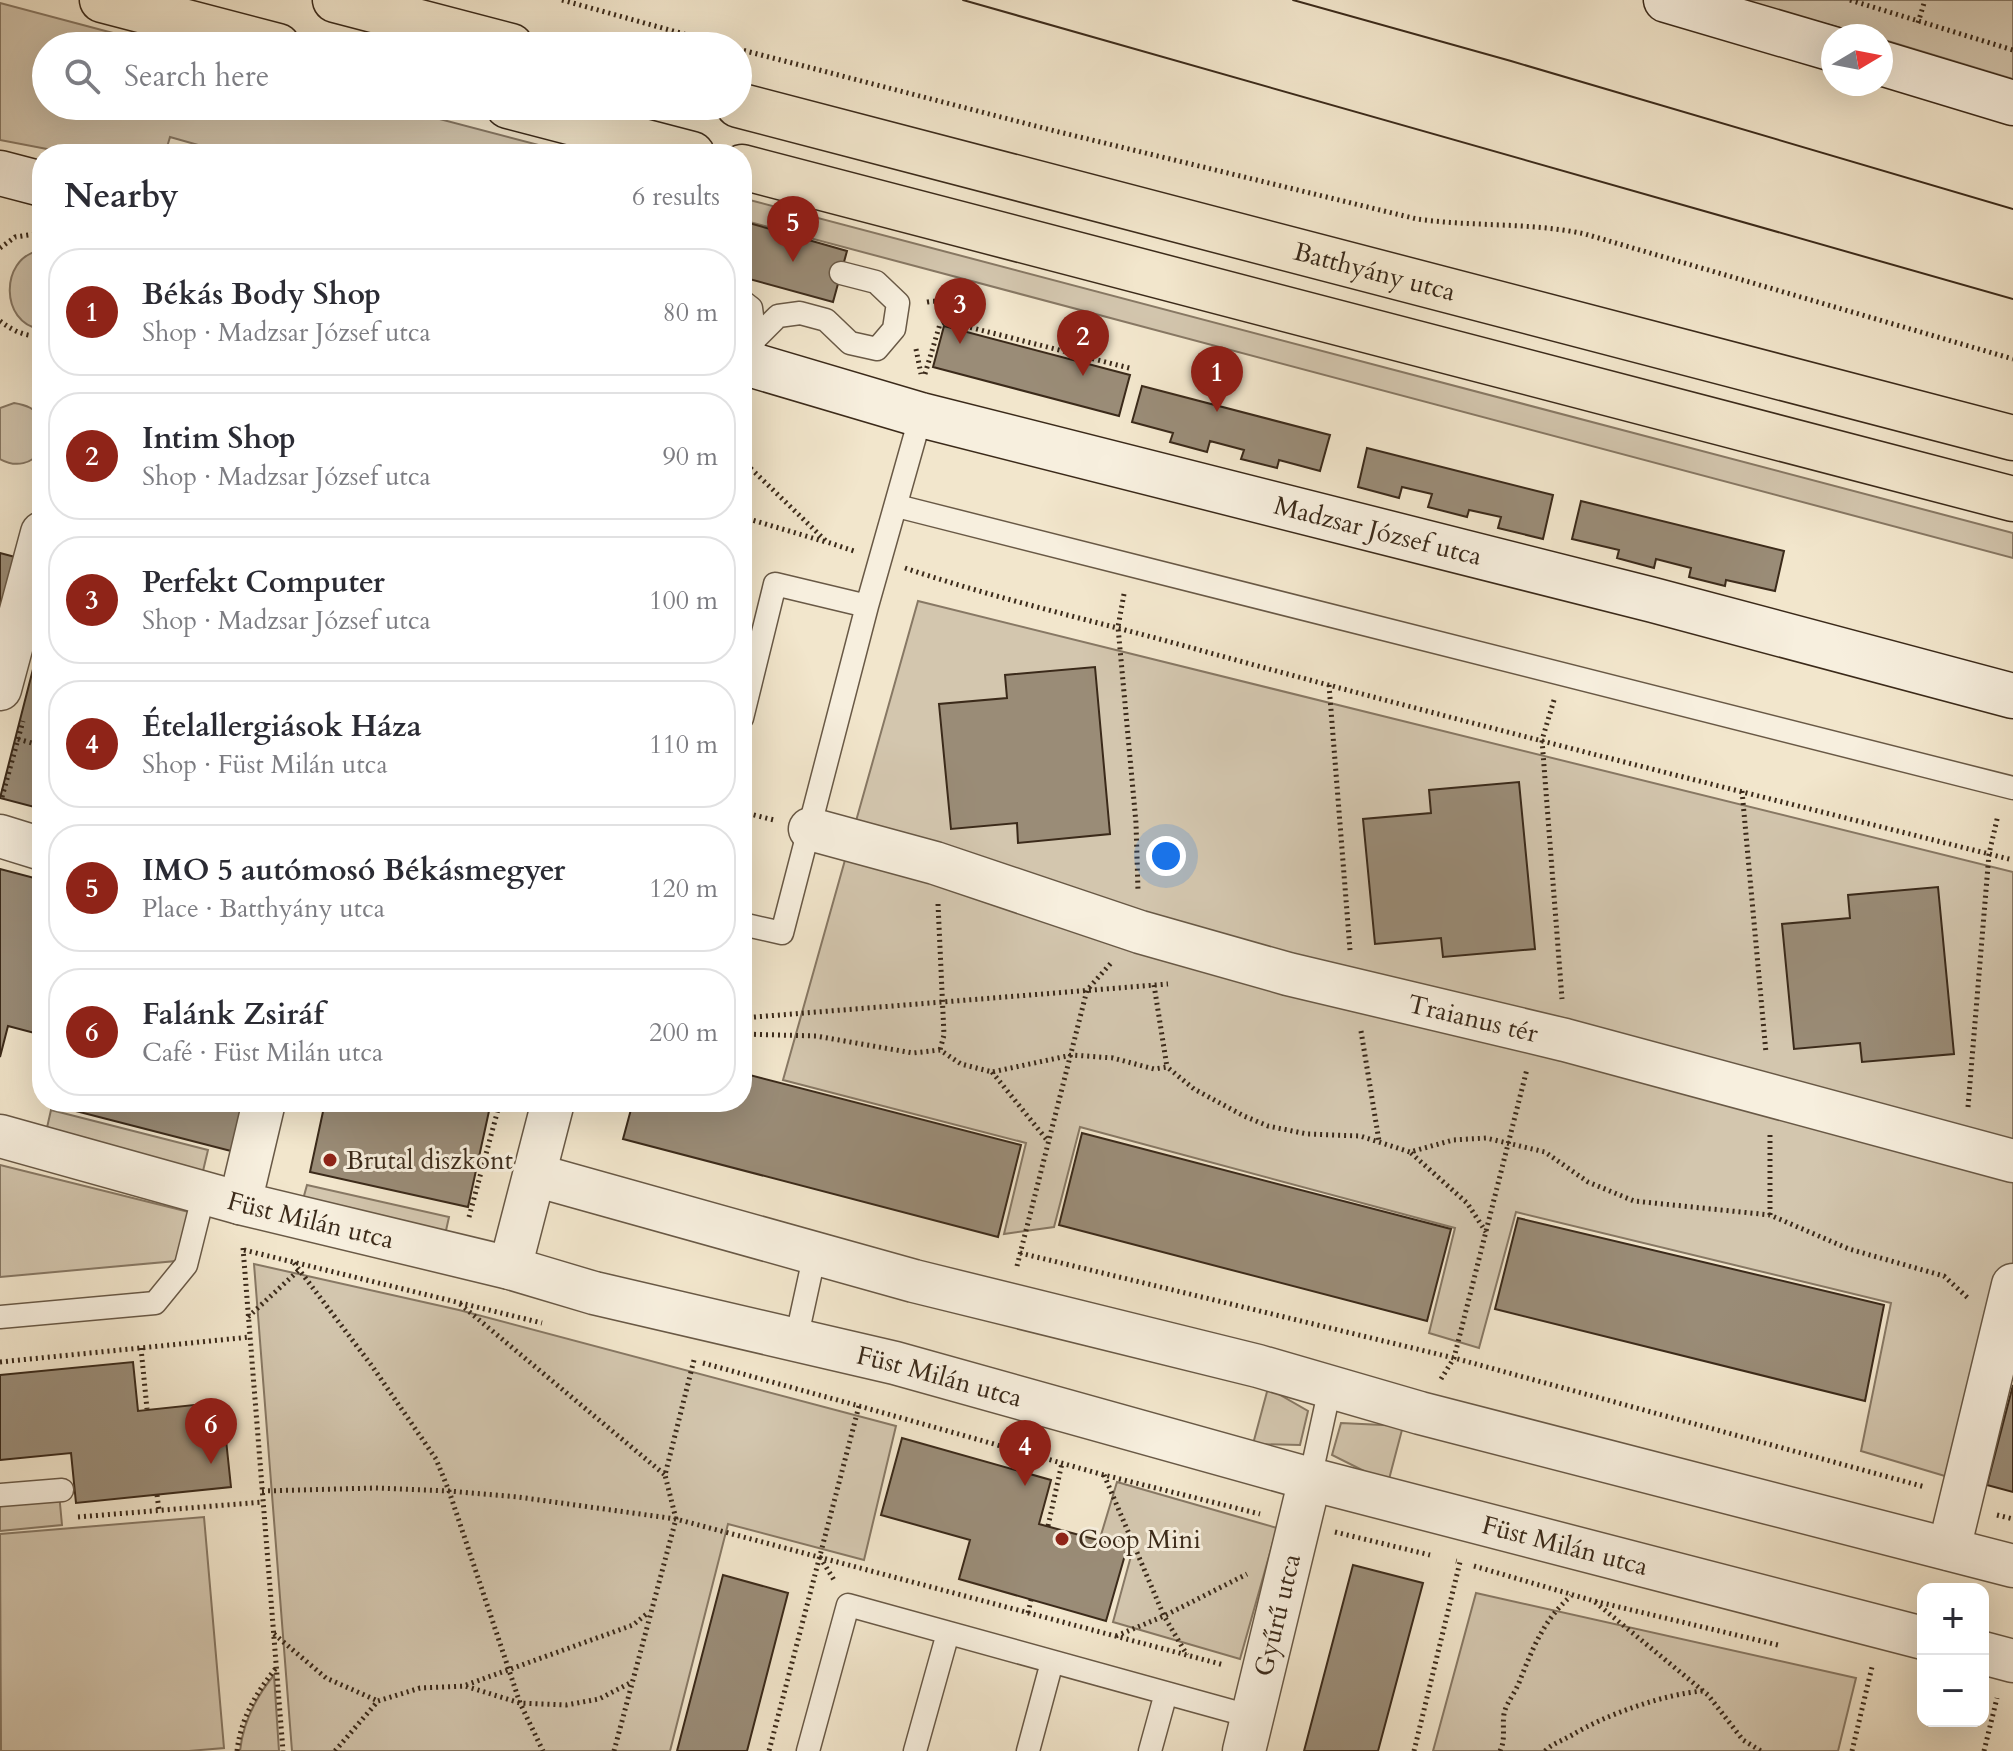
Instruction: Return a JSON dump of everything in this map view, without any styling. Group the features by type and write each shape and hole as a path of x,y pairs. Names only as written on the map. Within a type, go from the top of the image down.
{"main road":[{"path":"102,0 224,32"},
{"path":"335,0 457,32"},
{"name":"Batthyány utca","path":"752,109 2013,438"},
{"path":"562,120 654,144"},
{"path":"752,170 2013,499"}],"street":[{"path":"1666,0 1821,45"},
{"path":"1893,67 2013,103"},
{"path":"0,173 32,181"},
{"name":"Madzsar József utca","path":"752,364 921,415 1653,600 2013,696"},
{"path":"0,689 32,570"},
{"name":"Traianus tér","path":"810,829 935,863 1140,932 1288,974 1550,1036 2013,1161"},
{"path":"0,836 32,846"},
{"path":"222,1198 260,1112"},
{"path":"510,1268 551,1112"},
{"name":"Füst Milán utca","path":"0,1136 222,1198 510,1268 594,1293 895,1363 1310,1479 1917,1636"},
{"path":"535,1175 914,1281 1258,1366 1330,1388 2013,1566"},
{"path":"1949,1549 2013,1285"},
{"name":"Gyűrű utca","path":"1249,1734 1310,1479"},
{"path":"1985,1655 2005,1680"}],"lane":[{"path":"752,355 778,316 800,313 826,320 850,343 877,349 894,329 898,303 876,282 841,273"},
{"path":"752,926 782,933 867,606 921,415"},
{"path":"897,506 2009,787"},
{"path":"752,677 775,584 867,606"},
{"path":"0,1317 155,1303 186,1265 222,1198"},
{"path":"796,1340 815,1253"},
{"path":"1310,1479 1330,1388"},
{"path":"0,1495 62,1490"},
{"path":"808,1751 848,1605 1166,1693 1249,1734"},
{"path":"915,1751 948,1633"},
{"path":"1028,1751 1052,1662"},
{"path":"1150,1751 1166,1693"}],"path":[{"path":"562,0 677,32"},
{"path":"1850,0 2013,50"},
{"path":"752,53 1055,131 1417,219 1452,224 1557,228 1585,234 2013,359"},
{"path":"0,248 15,237 32,234"},
{"path":"920,305 942,301 961,313 969,327"},
{"path":"0,321 16,332 32,337"},
{"path":"927,366 940,324 944,322 1133,369"},
{"path":"915,340 923,384 921,415"},
{"path":"752,470 827,542"},
{"path":"752,520 978,593 2013,860"},
{"path":"1016,1270 1087,990 1140,932 1136,823 1118,627 1130,566"},
{"path":"1454,1358 1509,1143 1550,1036 1542,740 1561,676"},
{"path":"1329,685 1353,989 1379,1141"},
{"path":"18,739 32,743"},
{"path":"1964,1148 1989,854 2009,787"},
{"path":"1742,791 1770,1095 1770,1215"},
{"path":"935,863 944,1035 940,1050"},
{"path":"752,1017 1169,984"},
{"path":"1154,985 1167,1067 1194,1089 1268,1126 1307,1134 1360,1136 1410,1152 1467,1203 1486,1232"},
{"path":"752,1034 816,1036 913,1053 940,1050 961,1064 992,1072 1072,1055 1113,1058 1154,1069 1167,1067"},
{"path":"992,1072 1048,1141"},
{"path":"468,1221 497,1112"},
{"path":"1410,1152 1453,1140 1486,1138 1545,1152 1588,1182 1634,1201 1770,1215 1849,1249 1944,1276 2001,1330"},
{"path":"222,1198 244,1250 283,1751"},
{"path":"244,1250 546,1324"},
{"path":"1020,1253 1454,1358 1960,1497"},
{"path":"293,1263 372,1366 436,1459 520,1703 543,1751"},
{"path":"248,1317 299,1270"},
{"path":"457,1302 665,1475"},
{"path":"0,1362 250,1337"},
{"path":"141,1348 147,1409"},
{"path":"679,1357 1104,1475 1297,1537 1460,1562 1594,1601 1779,1646"},
{"path":"614,1751 676,1519 665,1475 694,1360"},
{"path":"769,1751 859,1406"},
{"path":"1048,1526 1062,1463"},
{"path":"1104,1475 1164,1616 1187,1656"},
{"path":"262,1491 375,1488 449,1491 518,1497 676,1519 1263,1674"},
{"path":"62,1490 65,1518 263,1502"},
{"path":"157,1495 159,1510"},
{"path":"1115,1636 1164,1616 1297,1537"},
{"path":"1414,1751 1460,1562"},
{"path":"1500,1751 1505,1742 1504,1712 1525,1666 1544,1626 1572,1595"},
{"path":"1028,1613 1031,1600"},
{"path":"1594,1601 1704,1691 1743,1740 1759,1750"},
{"path":"335,1751 378,1701 420,1688 465,1686 633,1625 650,1612"},
{"path":"274,1633 326,1678 378,1701"},
{"path":"1857,1664 1885,1671"},
{"path":"237,1751 243,1721 261,1686 276,1667"},
{"path":"1852,1751 1872,1668"},
{"path":"1984,1751 2005,1680"},
{"path":"465,1686 520,1703 577,1703 599,1699 631,1683"},
{"path":"1545,1751 1553,1743 1587,1725 1617,1713 1686,1692 1704,1691"}],"shaded area":[{"path":"1739,0 2013,0 2013,79 1893,43 1893,24 1826,24"},
{"path":"0,3 109,32 32,32 32,120 443,120 535,144 195,144 170,137 168,144 32,146 0,140"},
{"path":"752,201 2013,533 2013,558 752,223"},
{"path":"32,254 32,326 17,315 10,291 11,278 26,256"},
{"path":"14,403 32,409 32,459 18,464 0,459 0,408"},
{"path":"918,601 2013,872 2013,1334 1965,1482 1861,1451 1891,1303 1516,1212 1479,1348 1429,1333 1455,1228 1080,1127 1054,1227 1004,1234 1026,1143 783,1080"},
{"path":"51,1112 59,1112 208,1150 203,1171 46,1132"},
{"path":"0,1165 189,1212 176,1261 0,1277"},
{"path":"307,1185 449,1217 445,1235 302,1203"},
{"path":"254,1264 459,1310 896,1426 864,1560 728,1524 670,1751 292,1751"},
{"path":"1268,1388 1308,1411 1300,1445 1253,1444"},
{"path":"1341,1423 1403,1426 1388,1483 1332,1455"},
{"path":"1117,1482 1277,1528 1240,1659 1113,1622 1134,1545 1101,1535"},
{"path":"59,1493 62,1525 0,1531 0,1499"},
{"path":"204,1517 224,1748 189,1751 1,1751 0,1534"},
{"path":"1476,1593 1856,1678 1838,1751 1433,1751"},
{"path":"274,1675 279,1751 240,1751 251,1710"}],"building":[{"path":"752,224 847,251 833,302 752,280"},
{"path":"944,326 1130,375 1119,416 933,367"},
{"path":"1142,386 1330,435 1320,471 1279,460 1277,468 1241,459 1244,450 1210,441 1207,452 1170,442 1173,433 1132,422"},
{"path":"1367,448 1553,495 1543,539 1498,528 1501,517 1469,510 1467,517 1428,507 1432,494 1402,487 1399,498 1358,487"},
{"path":"1581,501 1784,551 1775,591 1726,580 1725,586 1689,577 1691,568 1656,559 1654,568 1617,558 1619,550 1572,539"},
{"path":"0,553 15,557 0,615"},
{"path":"1095,667 1110,834 1018,843 1017,823 951,829 939,704 1007,698 1005,675"},
{"path":"32,673 32,806 0,798"},
{"path":"1519,782 1535,949 1443,957 1441,938 1375,944 1363,819 1431,813 1429,790"},
{"path":"0,869 32,877 32,1032 8,1026 0,1057"},
{"path":"1938,887 1954,1054 1862,1062 1860,1043 1794,1049 1782,924 1850,918 1848,895"},
{"path":"752,1076 1021,1145 998,1237 623,1139 630,1112 752,1112"},
{"path":"80,1112 241,1112 231,1151"},
{"path":"323,1112 489,1112 468,1207 310,1172"},
{"path":"1082,1133 1451,1229 1427,1321 1059,1225"},
{"path":"1518,1218 1884,1305 1865,1401 1495,1309"},
{"path":"133,1362 138,1411 222,1402 231,1487 76,1503 71,1453 0,1460 0,1375"},
{"path":"2013,1385 2013,1492 1987,1485"},
{"path":"902,1438 1051,1480 1039,1524 1127,1548 1106,1621 959,1579 970,1540 881,1515"},
{"path":"1353,1565 1423,1583 1378,1751 1304,1751"},
{"path":"723,1575 788,1593 747,1751 677,1751"}],"tram line":[{"path":"963,0 2013,299"},
{"path":"1293,0 2013,209"}],"place":[{"name":"IMO 5 autómosó Békásmegyer","path":"793,262"},
{"name":"Perfekt Computer","path":"960,344"},
{"name":"Intim Shop","path":"1083,376"},
{"name":"Békás Body Shop","path":"1217,412"},
{"name":"Brutal diszkont","path":"330,1160"},
{"name":"Falánk Zsiráf","path":"211,1464"},
{"name":"Ételallergiások Háza","path":"1025,1486"},
{"name":"Coop Mini","path":"1062,1539"}]}
